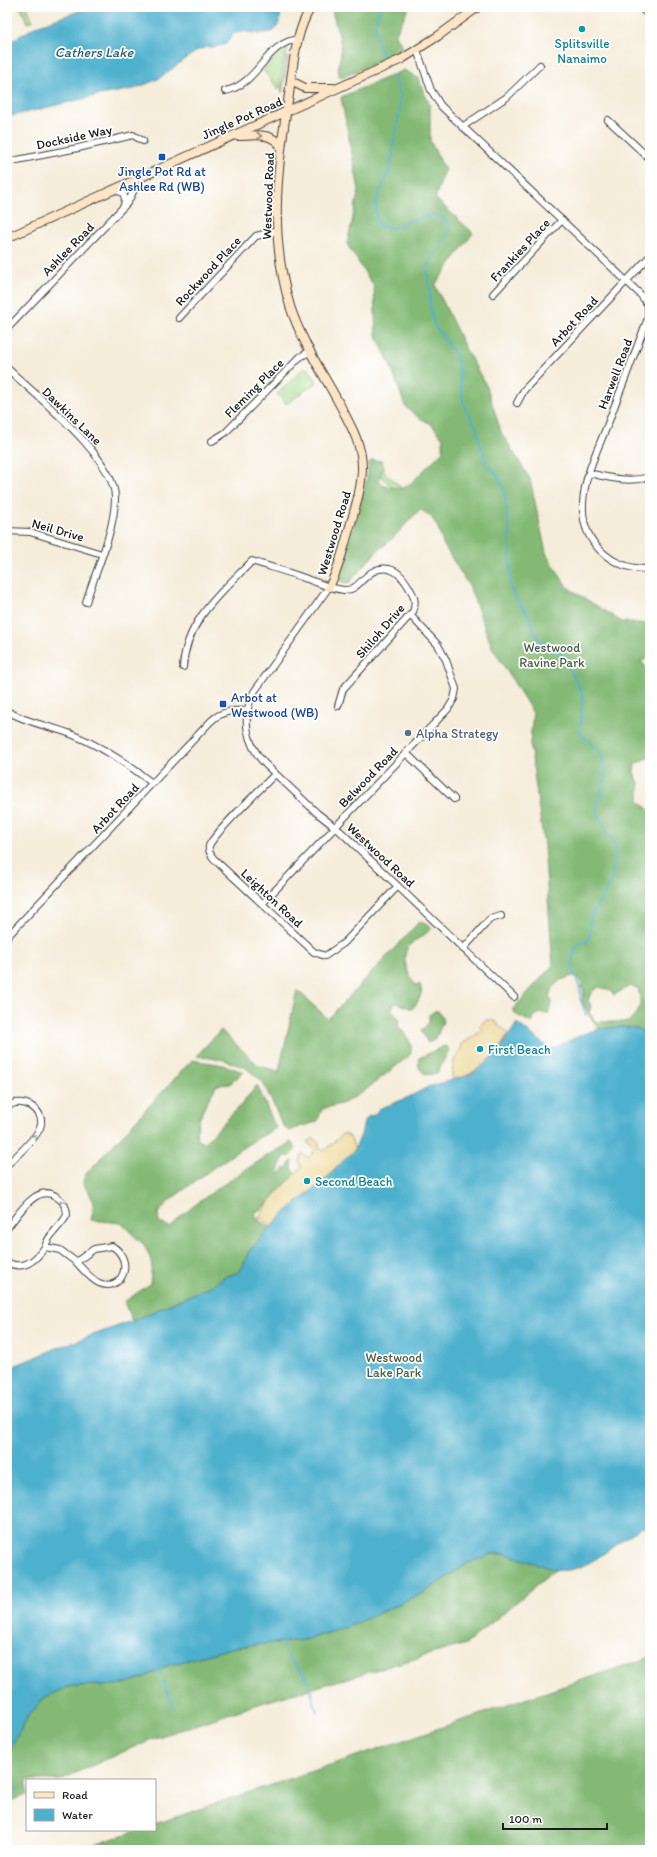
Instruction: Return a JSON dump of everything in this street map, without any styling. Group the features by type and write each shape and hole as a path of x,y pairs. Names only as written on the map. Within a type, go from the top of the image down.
{"street":[{"name":"Westwood Road","path":"311,7 298,39 291,81 278,182 276,231 290,306 311,351 352,429 358,444 362,466 358,496 339,564 329,587 256,688 246,711 246,726 250,741 259,757 275,774 398,886 514,997"},
{"name":"Jingle Pot Road","path":"7,238 402,59 438,36 478,7"},
{"path":"640,7 650,16"},
{"path":"225,91 234,89 245,82 280,44 289,40 298,39"},
{"name":"Harwell Road","path":"416,50 427,81 436,99 462,127 627,281 646,302 649,314 588,473 584,495 583,514 592,539 606,556 615,562 638,569 650,569"},
{"path":"462,127 507,97 540,65"},
{"path":"291,81 305,88 337,88"},
{"path":"608,120 650,159"},
{"name":"Dockside Way","path":"7,162 133,135 143,141"},
{"path":"232,136 268,136 276,139 282,147"},
{"name":"Ashlee Road","path":"7,329 124,206 133,194 135,179"},
{"path":"113,189 123,193 125,199 124,206"},
{"name":"Frankies Place","path":"493,294 562,220"},
{"name":"Rockwood Place","path":"179,318 256,236 276,231"},
{"name":"Arbot Road","path":"517,403 524,390 650,256"},
{"name":"Fleming Place","path":"212,441 225,433 300,357 311,351"},
{"name":"Dawkins Lane","path":"7,368 87,444 107,470 114,485 115,499 112,525 86,602"},
{"path":"588,473 621,480 650,477"},
{"name":"Neil Drive","path":"7,531 30,532 102,554"},
{"name":"Shiloh Drive","path":"183,667 184,650 198,620 252,561 329,587 349,590 374,570 384,568 392,570 400,575 412,593 415,607 411,616 342,689 338,706"},
{"name":"Belwood Road","path":"262,904 448,709 454,699 456,689 446,660 438,645 411,616"},
{"path":"7,711 24,720 69,734 94,744 127,763 152,783"},
{"name":"Arbot Road","path":"7,937 215,717 228,711 246,711"},
{"path":"406,753 454,799"},
{"name":"Leighton Road","path":"275,774 218,834 210,846 211,854 215,860 314,952 325,956 344,943 398,886"},
{"path":"463,949 490,919 501,916"},
{"path":"7,1107 18,1102 27,1104 37,1111 41,1122 38,1132 7,1165"},
{"path":"7,1228 17,1214 33,1198 44,1193 51,1193 63,1202 67,1215 35,1259 26,1264 16,1266 7,1262"},
{"path":"45,1247 60,1250 99,1283 109,1285 117,1282 122,1277 125,1266 122,1255 112,1246 94,1249 76,1262"}],"green space":[{"path":"20,7 27,7 33,21 28,23"},
{"path":"332,7 409,7 395,35 403,46 395,54 341,78 338,68 341,44"},
{"path":"285,46 288,51 284,59 278,89 263,70"},
{"path":"287,56 288,57 282,93 281,88"},
{"name":"Westwood Ravine Park","path":"404,70 418,78 430,106 430,141 445,170 435,198 473,233 435,285 465,348 487,387 501,432 530,479 546,553 567,587 622,622 650,624 650,657 641,661 650,672 650,686 645,695 650,715 650,757 635,764 634,773 639,783 639,801 650,811 650,1053 641,1031 622,1027 599,1029 589,1015 582,1000 584,993 581,981 576,975 559,981 556,984 549,996 552,1001 548,1014 537,1014 532,1023 517,1015 512,1010 553,965 544,846 530,743 533,713 492,647 469,586 443,544 438,528 432,518 420,509 392,539 376,552 350,582 344,583 339,579 367,478 369,463 372,460 382,461 384,467 378,480 384,486 402,489 411,483 443,451 443,438 431,424 418,417 405,406 390,364 376,335 374,287 347,244 359,190 341,97","holes":["630,986 638,988 640,999 639,1007 636,1014 628,1022 596,1022 589,1013 591,1006 588,1000 592,991 599,987 609,990 614,995"]},
{"path":"304,368 309,369 317,382 286,404 277,394"},
{"path":"376,464 410,496 406,500 375,471"},
{"path":"420,921 432,928 412,943 408,948 405,958 413,981 416,986 420,984 421,994 412,1009 397,1003 394,1004 391,1010 399,1018 398,1026 409,1040 411,1052 409,1056 363,1092 344,1103 322,1109 317,1122 289,1131 283,1126 263,1082 246,1068 224,1060 196,1056 221,1030 259,1066 279,1071 297,990 328,1019"},
{"path":"435,1011 438,1011 443,1018 443,1021 436,1039 428,1043 421,1030 429,1023 429,1015"},
{"path":"444,1046 449,1050 437,1073 425,1074 422,1072 418,1062 419,1058"},
{"path":"192,1060 224,1065 243,1072 230,1084 217,1085 206,1104 200,1119 197,1140 204,1143 241,1105 257,1085 276,1128 217,1165 170,1200 158,1213 159,1222 169,1227 201,1200 263,1158 291,1142 296,1149 290,1156 285,1156 279,1167 279,1175 293,1160 292,1168 296,1174 274,1195 266,1205 254,1214 261,1222 270,1228 248,1253 243,1267 237,1273 224,1277 213,1285 132,1321 124,1302 150,1284 152,1262 144,1245 121,1223 91,1220 93,1201 83,1184 85,1175"},
{"path":"491,1554 507,1554 555,1570 466,1644 268,1701 152,1739 62,1779 26,1779 26,1795 7,1802 7,1755 28,1716 44,1698 56,1691 69,1686 121,1685 145,1677 166,1666 235,1647 305,1640 350,1626 423,1593 468,1563"},
{"path":"650,1657 650,1850 79,1850 135,1831 156,1831 156,1824"}],"sand":[{"name":"First Beach","path":"486,1020 493,1020 509,1034 498,1050 486,1063 462,1078 453,1081 453,1067 457,1054 462,1047 461,1045 483,1030 479,1026"},
{"name":"Second Beach","path":"344,1133 350,1137 355,1149 327,1178 283,1214 270,1228 269,1224 259,1217 274,1196 302,1166 299,1162 302,1153 308,1158 316,1150 307,1142 313,1139 319,1142 319,1148 324,1151"}],"water":[{"name":"Cathers Lake","path":"91,7 281,7 279,23 274,31 258,34 242,31 233,34 226,44 198,50 158,79 134,89 99,95 7,117 7,44 36,26"},
{"name":"Westwood Lake Park","path":"517,1023 549,1048 554,1048 580,1035 600,1029 619,1027 638,1029 644,1033 650,1053 650,1524 638,1529 592,1561 580,1567 568,1570 555,1570 507,1554 491,1554 468,1563 423,1593 350,1626 305,1640 235,1647 166,1666 145,1677 121,1685 69,1686 44,1698 28,1716 7,1755 7,1369 57,1348 132,1321 213,1285 224,1277 237,1273 243,1267 248,1253 283,1214 327,1178 355,1149 361,1135 364,1122 369,1116 374,1115 379,1109 407,1098 428,1087 472,1074 499,1051"}],"waterway":[{"path":"381,7 375,27 377,39 384,59"},
{"path":"393,75 399,92 400,110 391,166 376,204 377,219 380,226 389,228 396,227 420,217 435,215 442,218 449,225 448,233 429,264 427,272 430,306 434,325 457,357 463,401 476,427 485,462 498,476 504,490 509,528 511,589 518,602 528,614 534,631 540,641 566,659 583,696 580,730 583,736 601,754 605,772 603,788 596,811 615,845 614,864 611,882 590,919 590,935 587,942 579,943 573,957 572,968 580,986 581,996"},
{"path":"580,998 586,1015"},
{"path":"645,1525 650,1537"},
{"path":"283,1643 284,1649"},
{"path":"287,1656 308,1679 317,1713"},
{"path":"158,1669 160,1676"},
{"path":"163,1681 174,1707"},
{"path":"7,1790 19,1790"}],"place":[{"name":"Splitsville Nanaimo","path":"582,29"},
{"name":"Jingle Pot Rd at Ashlee Rd (WB)","path":"162,157"},
{"name":"Arbot at Westwood (WB)","path":"223,704"},
{"name":"Alpha Strategy","path":"408,733"},
{"name":"First Beach","path":"480,1049"},
{"name":"Second Beach","path":"307,1181"}]}
